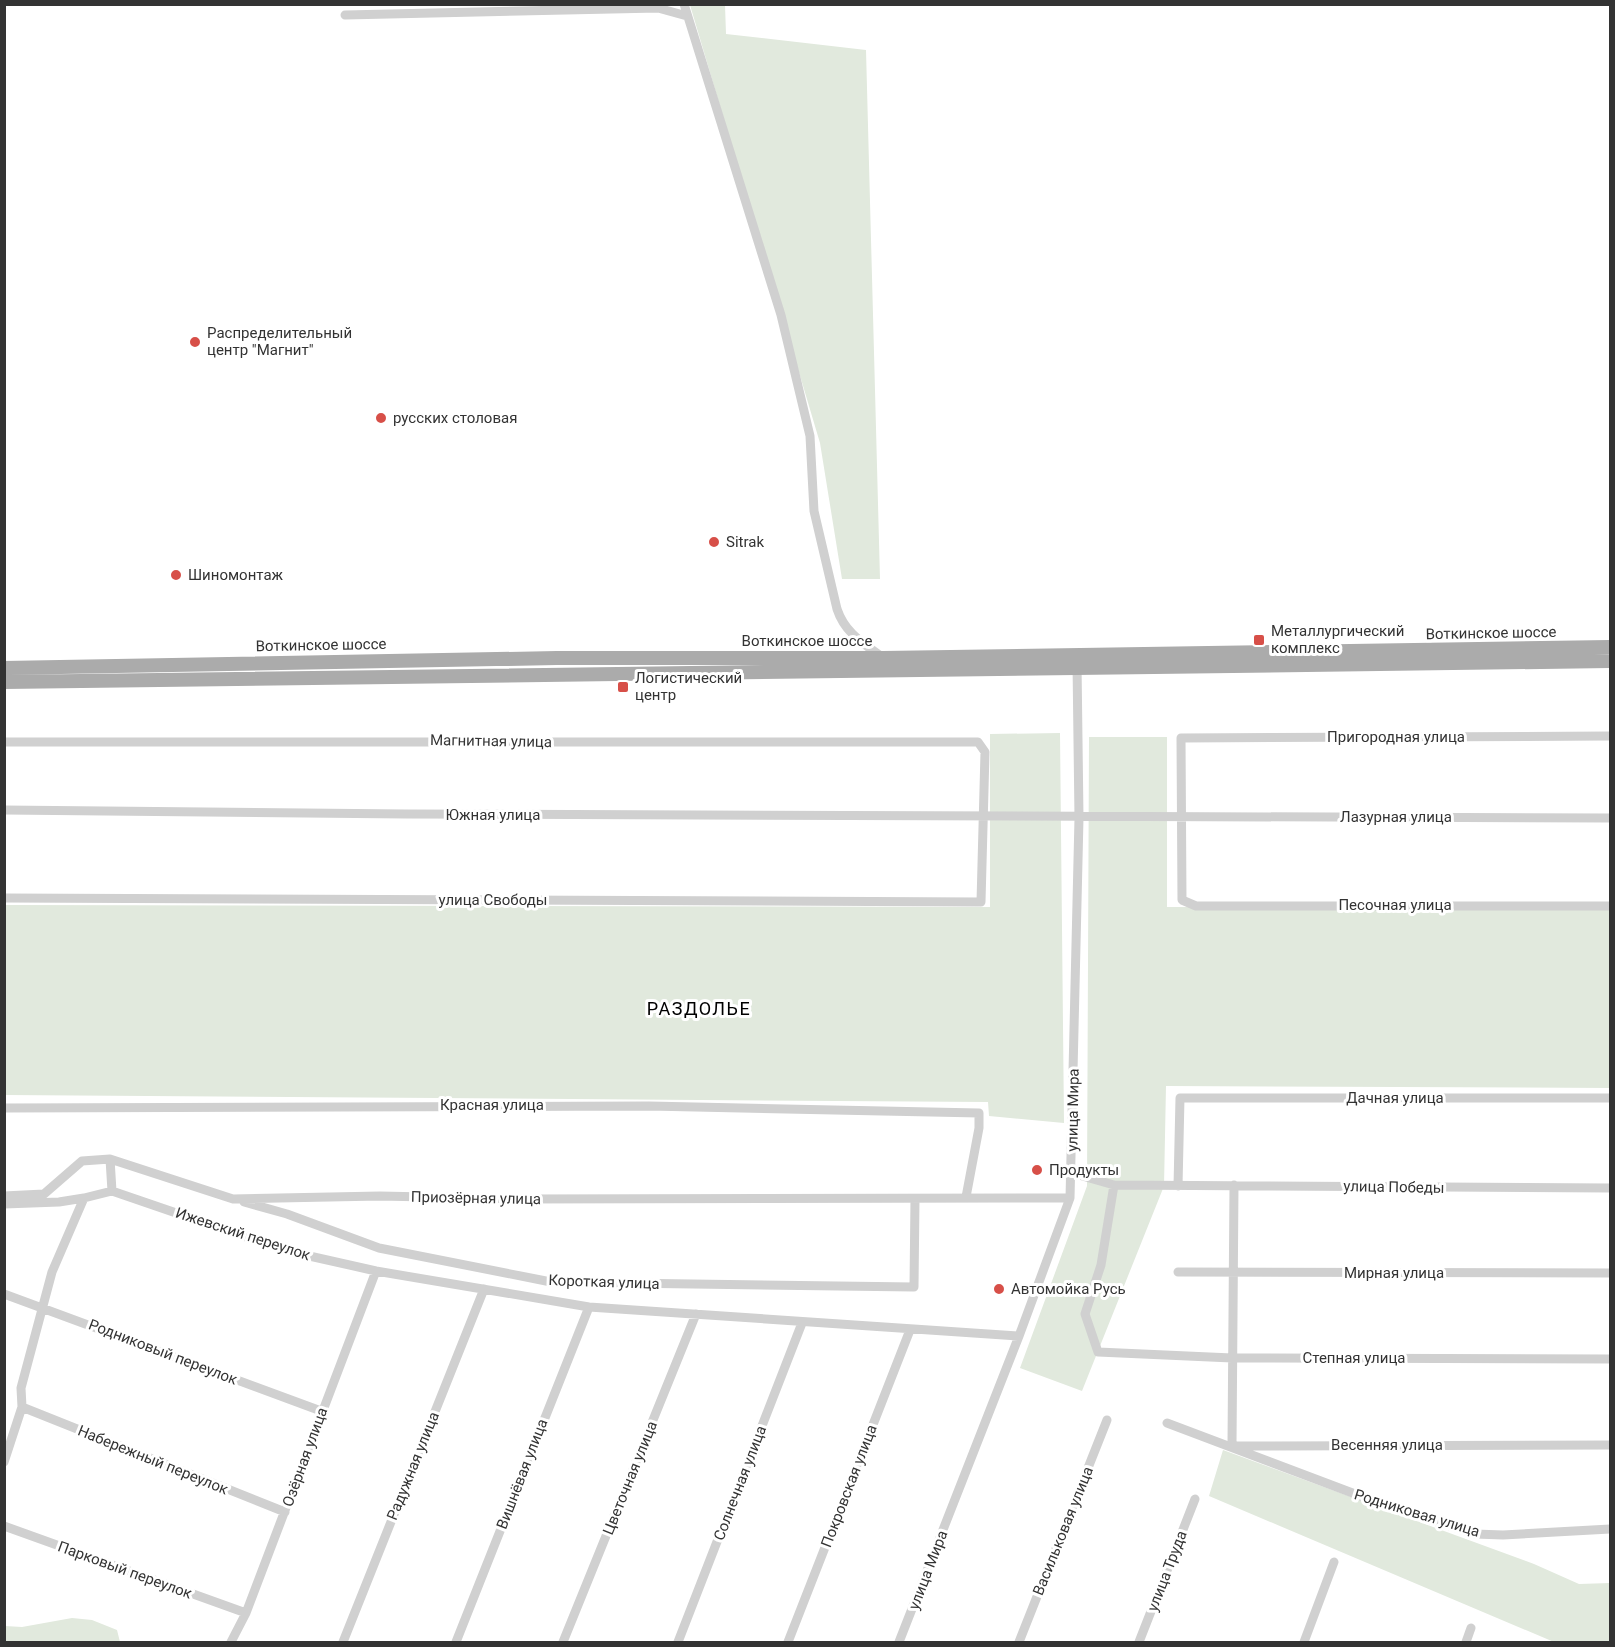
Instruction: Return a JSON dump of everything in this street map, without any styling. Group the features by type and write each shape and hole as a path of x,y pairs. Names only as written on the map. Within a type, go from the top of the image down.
{"main road":[{"name":"Воткинское шоссе","path":"4,682 1077,662 1611,647"},
{"name":"Воткинское шоссе","path":"4,669 558,658 883,658 1077,662 1611,661"}],"street":[{"path":"684,4 781,315 810,436 814,511 837,609 842,622 854,637 883,658"},
{"path":"345,15 658,8 687,16"},
{"name":"улица Мира","path":"899,1642 1019,1336 1070,1198 1079,818 1077,662"},
{"name":"Пригородная улица","path":"1182,817 1181,738 1611,736"},
{"name":"Магнитная улица","path":"4,742 978,742 985,752 982,816"},
{"name":"Южная улица","path":"4,810 1028,815 1079,818"},
{"name":"улица Свободы","path":"4,898 981,902 982,816"},
{"name":"Песочная улица","path":"1182,817 1182,900 1196,906 1611,906"},
{"name":"Лазурная улица","path":"1079,818 1611,818"},
{"name":"Дачная улица","path":"1178,1186 1180,1098 1611,1098"},
{"name":"Красная улица","path":"4,1108 638,1106 979,1113 979,1128 966,1197"},
{"path":"4,1204 59,1202 112,1191 110,1159"},
{"name":"Приозёрная улица","path":"4,1196 44,1194 82,1161 110,1159 233,1199 380,1196 520,1199 1070,1198"},
{"name":"улица Победы","path":"1072,1173 1114,1185 1611,1188"},
{"name":"Степная улица","path":"1114,1185 1101,1265 1085,1314 1098,1352 1232,1358 1611,1359"},
{"path":"1232,1446 1234,1185"},
{"name":"Ижевский переулок","path":"112,1191 287,1251 376,1271 589,1306 802,1323 1019,1336"},
{"path":"4,1462 22,1407 21,1388 42,1306 60,1252 84,1198"},
{"name":"Короткая улица","path":"233,1199 287,1214 380,1248 551,1282 914,1287 915,1199"},
{"name":"Озёрная улица","path":"231,1642 246,1613 376,1271"},
{"name":"Мирная улица","path":"1178,1272 1611,1273"},
{"name":"Радужная улица","path":"343,1642 483,1289"},
{"name":"Родниковый переулок","path":"4,1294 42,1306 321,1411"},
{"name":"Вишнёвая улица","path":"456,1642 589,1306"},
{"name":"Цветочная улица","path":"563,1642 696,1314"},
{"name":"Солнечная улица","path":"678,1642 802,1323"},
{"name":"Покровская улица","path":"788,1642 910,1330"},
{"name":"Набережный переулок","path":"22,1407 285,1512"},
{"name":"Васильковая улица","path":"1019,1642 1107,1420"},
{"name":"Весенняя улица","path":"1167,1423 1232,1446 1611,1445"},
{"name":"Родниковая улица","path":"1232,1446 1387,1506 1475,1534 1503,1535 1611,1529"},
{"name":"улица Труда","path":"1139,1642 1195,1499"},
{"name":"Парковый переулок","path":"4,1526 246,1613"},
{"path":"1304,1642 1334,1562"},
{"path":"1466,1642 1471,1628"}],"shaded area":[{"path":"690,5 725,5 726,34 866,50 880,579 842,579 820,443"},
{"path":"1060,733 1064,1123 989,1116 988,1102 5,1095 5,905 990,907 990,734"},
{"path":"1089,737 1167,737 1167,907 1610,908 1610,1088 1166,1086 1164,1186 1082,1391 1020,1368 1087,1186"},
{"path":"1223,1450 1534,1564 1579,1584 1610,1583 1610,1642 1554,1642 1209,1496"},
{"path":"72,1618 92,1620 117,1630 120,1642 5,1642 5,1626 22,1627"}],"place":[{"name":"Распределительный центр \"Магнит\"","path":"195,342"},
{"name":"русских столовая","path":"381,418"},
{"name":"Sitrak","path":"714,542"},
{"name":"Шиномонтаж","path":"176,575"},
{"name":"Металлургический комплекс","path":"1259,640"},
{"name":"Логистический центр","path":"623,687"},
{"name":"Продукты","path":"1037,1170"},
{"name":"Автомойка Русь","path":"999,1289"}],"district":[{"name":"РАЗДОЛЬЕ","path":"699,1009"}]}
